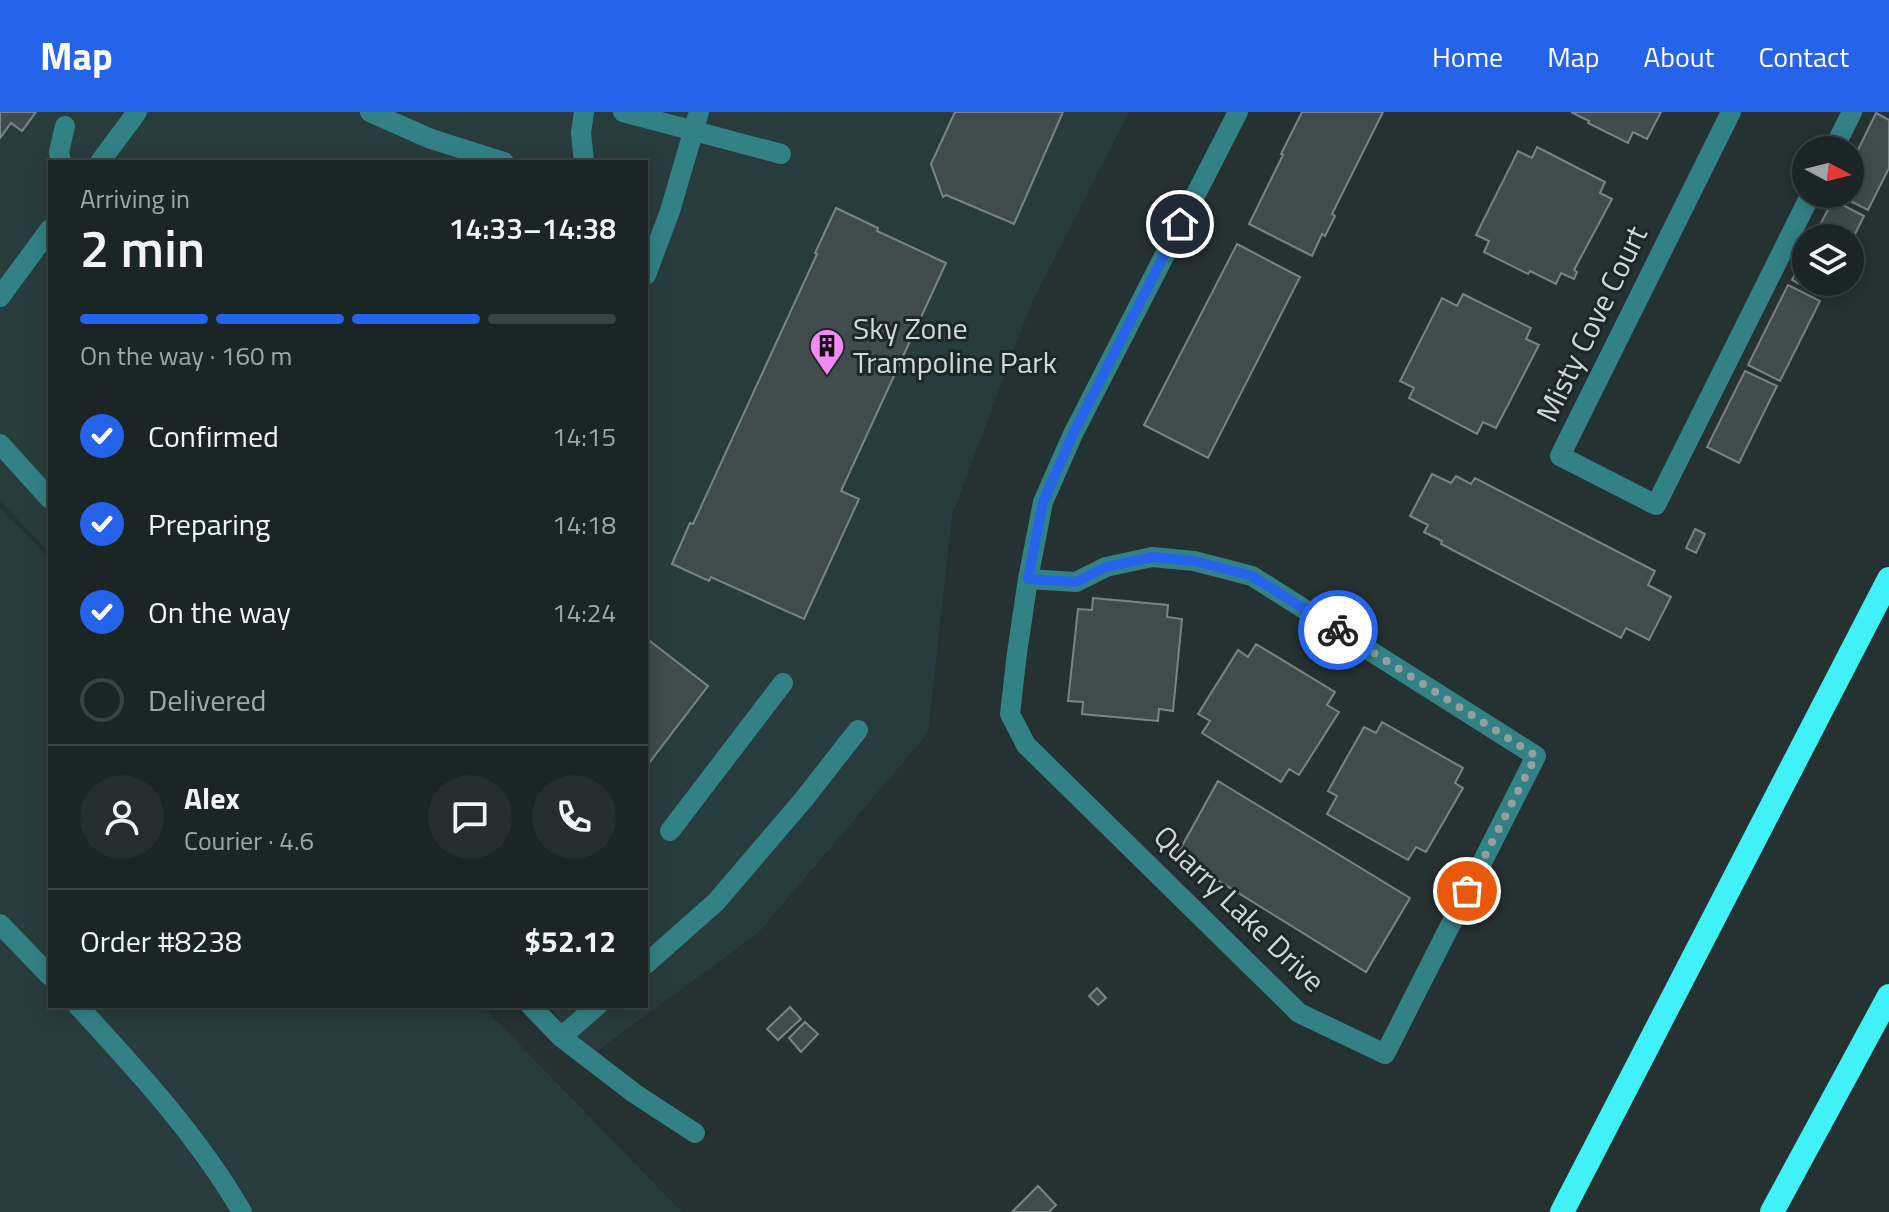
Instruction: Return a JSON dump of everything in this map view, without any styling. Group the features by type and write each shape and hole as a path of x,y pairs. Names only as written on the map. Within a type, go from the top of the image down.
{"highway":[{"path":"1562,1212 1889,579"},
{"path":"1772,1212 1889,996"}],"street":[{"path":"101,160 137,112"},
{"path":"370,112 431,139 498,160"},
{"path":"584,112 581,133 584,160"},
{"path":"623,112 697,122 781,154"},
{"path":"1028,579 1043,502 1073,434 1238,112"},
{"name":"Misty Cove Court","path":"1731,112 1560,456 1656,505 1804,208"},
{"path":"1840,136 1852,112"},
{"path":"648,270 670,211 697,122"},
{"path":"61,160 59,152 65,126"},
{"path":"1,292 48,232"},
{"path":"0,444 48,497"},
{"name":"Quarry Lake Drive","path":"1152,557 1194,561 1252,576 1536,756 1385,1054 1299,1013 1026,745 1010,714 1028,579 1076,582 1106,567 1152,557"},
{"path":"670,831 783,683"},
{"path":"648,962 716,902 858,730"},
{"path":"0,924 48,974"},
{"path":"533,1008 561,1037 634,1093 695,1133"},
{"path":"561,1037 595,1008"},
{"path":"90,1010 208,1159 242,1212"}],"shaded area":[{"path":"0,112 1129,112 1032,302 952,515 928,733 758,933 593,1054 549,1008 648,1008 648,160 48,160 48,551 0,501"},
{"path":"0,508 48,557 48,1008 484,1008 682,1212 0,1212"}],"building":[{"path":"0,112 36,112 22,131 11,123 0,138"},
{"path":"955,112 1063,112 1014,224 946,195 943,197 931,164"},
{"path":"1302,112 1383,112 1332,214 1335,216 1312,256 1249,224"},
{"path":"1571,112 1661,112 1647,139 1633,132 1628,143"},
{"path":"1876,113 1889,120 1889,168 1868,210 1864,208 1864,137"},
{"path":"1537,147 1605,182 1600,193 1612,199 1574,270 1577,272 1574,279 1561,273 1556,284 1484,252 1489,241 1476,235 1518,151 1532,158"},
{"name":"Sky Zone Trampoline Park","path":"836,208 946,263 841,491 859,499 804,619 711,577 709,581 672,564"},
{"path":"1829,208 1848,208 1864,216 1860,224 1820,224"},
{"path":"1237,244 1300,277 1208,458 1144,425"},
{"path":"1788,285 1792,287 1792,296 1810,296 1820,301 1780,381 1748,365"},
{"path":"1463,294 1531,328 1526,339 1539,345 1496,428 1483,422 1477,434 1409,398 1414,388 1400,381 1442,298 1457,306"},
{"path":"1745,371 1777,386 1739,463 1707,447"},
{"path":"1432,474 1451,483 1456,476 1471,484 1475,478 1655,571 1648,585 1671,597 1649,640 1626,628 1621,638 1441,544 1442,541 1424,532 1428,525 1410,516"},
{"path":"1695,529 1705,534 1696,553 1686,548"},
{"path":"1093,598 1168,605 1167,617 1182,619 1173,711 1159,709 1158,721 1082,714 1083,702 1068,701 1078,609 1092,610"},
{"path":"648,640 708,686 648,764"},
{"path":"1256,644 1335,692 1327,705 1339,712 1299,775 1289,769 1281,782 1202,733 1210,721 1198,714 1238,650 1248,657"},
{"path":"1382,722 1463,768 1455,783 1463,788 1426,852 1416,847 1408,860 1327,814 1337,796 1328,791 1364,727 1376,733"},
{"path":"1218,781 1410,898 1366,972 1177,855"},
{"path":"1097,988 1106,998 1098,1005 1089,996"},
{"path":"790,1007 801,1019 778,1040 767,1029"},
{"path":"805,1022 818,1034 801,1052 789,1038"},
{"path":"1038,1186 1056,1205 1049,1212 1012,1212"}],"way so far":[{"path":"1338,630 1536,756 1467,891"}],"place":[{"name":"Sky Zone Trampoline Park","path":"827,377"}],"route":[{"path":"1180,224 1073,434 1043,502 1028,579 1076,582 1106,567 1152,557 1194,561 1252,576 1338,630"}]}
